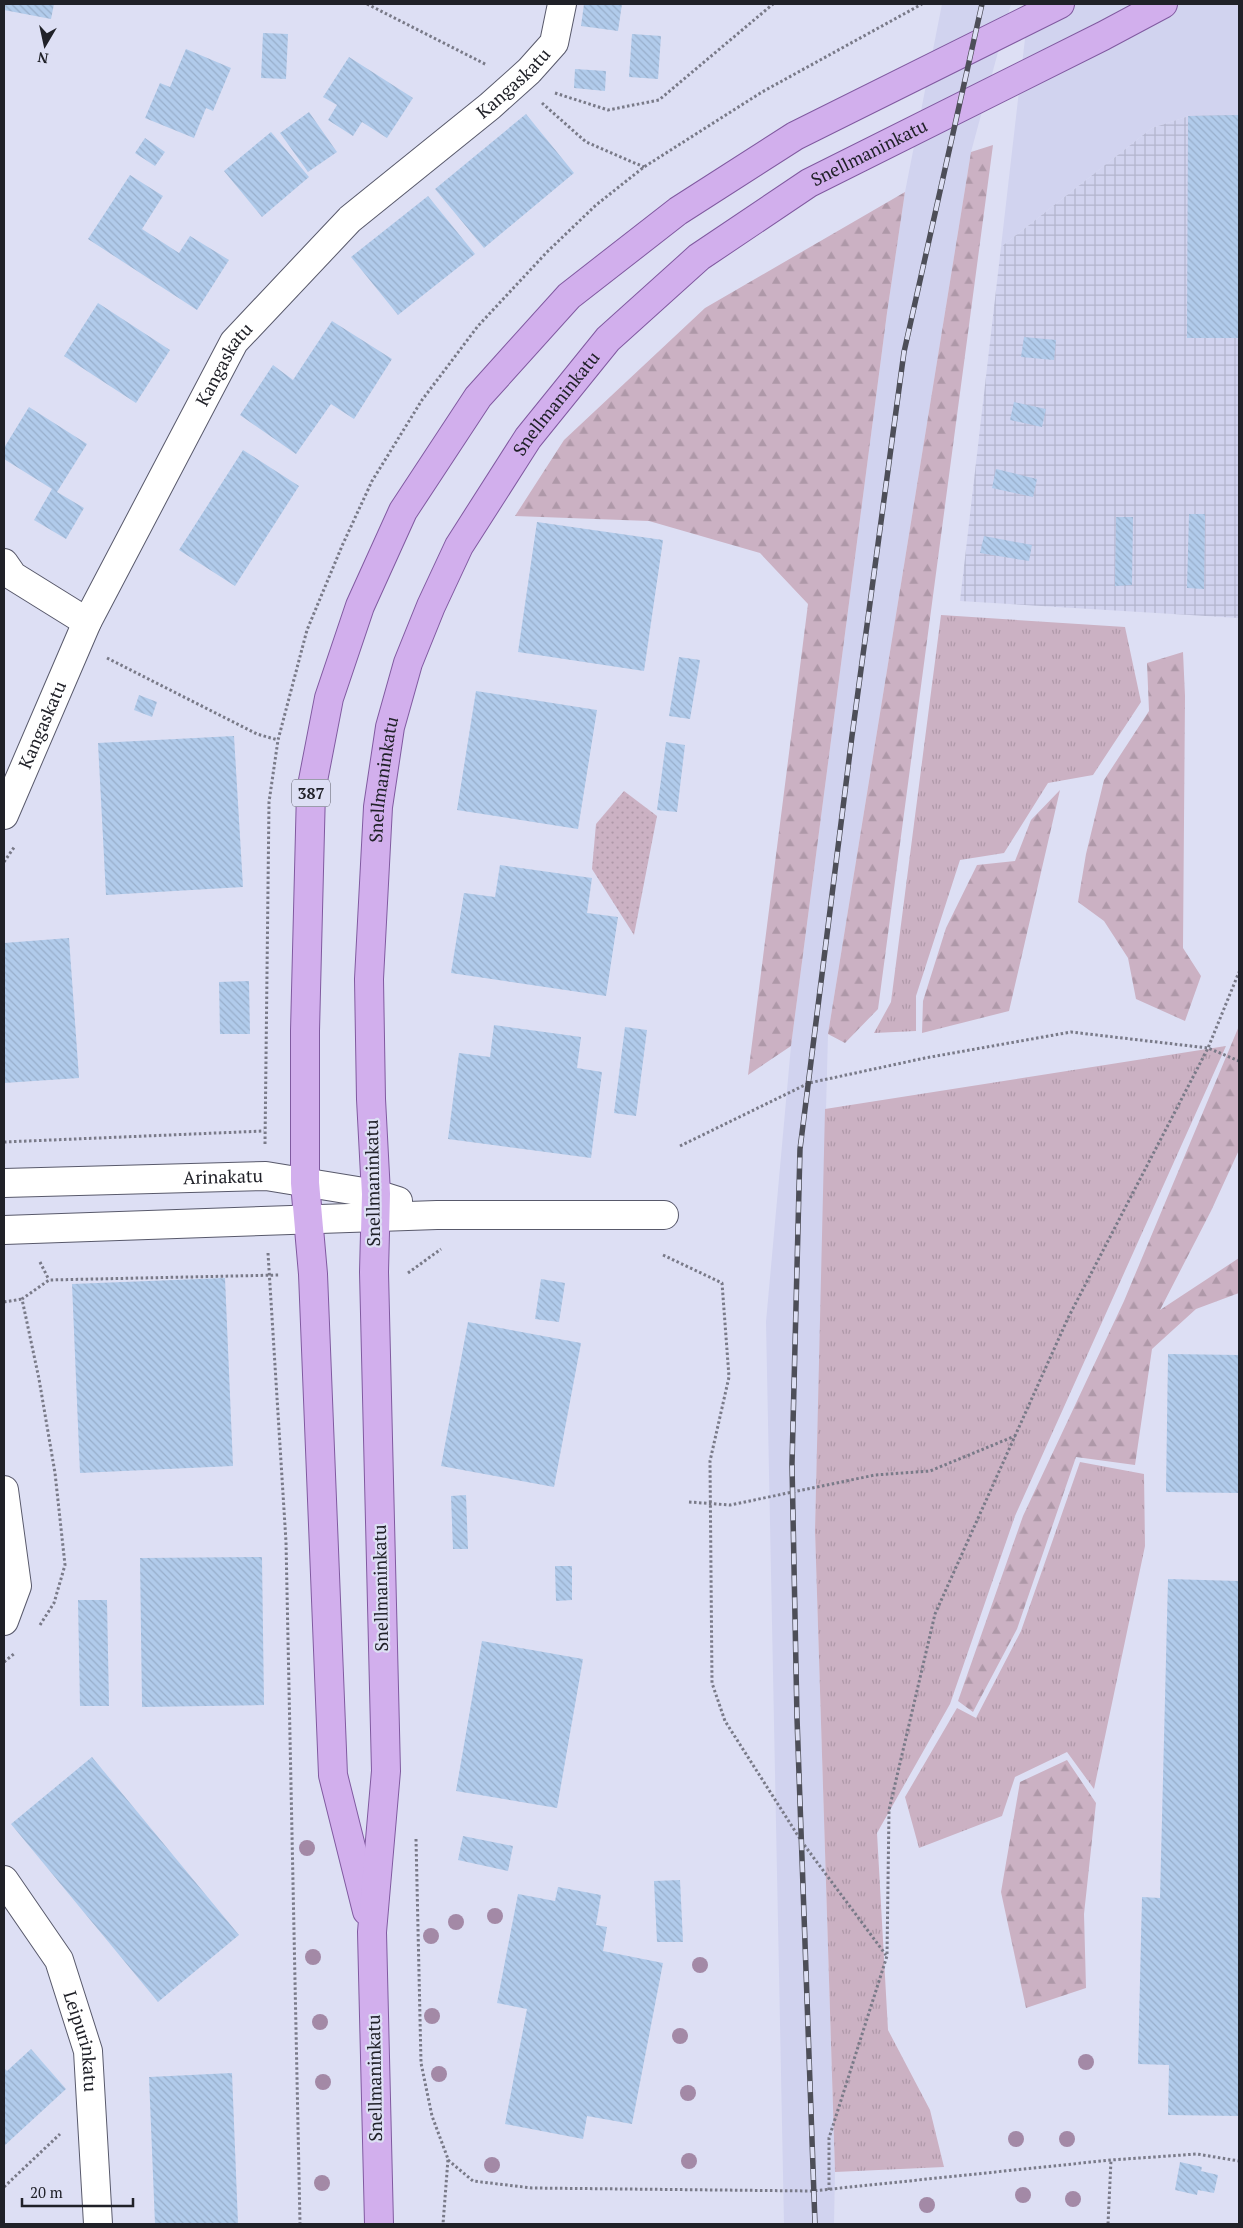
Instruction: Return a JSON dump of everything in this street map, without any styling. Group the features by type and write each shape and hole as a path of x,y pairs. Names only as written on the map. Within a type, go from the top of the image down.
{"main road":[{"name":"Snellmaninkatu","path":"372,1932 333,1775 312,1274 305,1183 305,1031 311,791 328,698 360,606 403,511 478,397 569,296 678,211 795,136 1060,4"},
{"name":"Snellmaninkatu","path":"379,2224 372,1932 386,1771 374,1272 376,1205 371,1099 369,969 378,807 390,727 408,663 430,606 459,546 528,438 608,339 699,257 809,183 1094,41 1163,4"}],"street":[{"name":"Kangaskatu","path":"4,815 87,622 234,342 350,219 518,81 554,43 562,4"},
{"path":"4,563 13,576 87,622"},
{"name":"Arinakatu","path":"4,1183 266,1176 305,1183 376,1205 437,1215 664,1215"},
{"name":"Arinakatu","path":"4,1230 308,1219 376,1205"},
{"path":"4,1490 17,1586 4,1620"},
{"name":"Leipurinkatu","path":"4,1880 59,1960 88,2051 98,2224"}],"path":[{"path":"368,4 518,81 608,110 659,100 773,4"},
{"path":"518,81 586,142 644,167"},
{"path":"103,666 107,658 257,734 278,740"},
{"path":"829,2190 829,2138 887,1956 889,1810 935,1614 1068,1318 1208,1048 1239,972"},
{"path":"680,1146 809,1083 925,1058 1071,1032 1208,1048 1239,1061"},
{"path":"4,1142 264,1131"},
{"path":"664,1255 722,1282 729,1377 710,1461 712,1684 724,1721 802,1842 887,1956"},
{"path":"374,1272 407,1273 407,1283"},
{"path":"4,1302 22,1299 49,1280 312,1274"},
{"path":"22,1299 39,1380 55,1473 65,1565 54,1602 36,1632"},
{"path":"688,1502 730,1504 875,1475 930,1471 1015,1436"},
{"path":"4,1662 18,1651"},
{"path":"416,1837 422,2063 432,2116 448,2159 443,2224"},
{"path":"4,2187 64,2131"},
{"path":"448,2159 473,2181 532,2188 812,2192 1111,2160 1197,2154 1239,2161"},
{"path":"1108,2224 1111,2160"}],"shaded area":[{"path":"942,4 1011,4 971,152 828,1034 815,1530 835,2172 834,2224 784,2224 766,1322 791,1046 887,313 905,192"},
{"path":"1029,4 1239,4 1239,115 1189,116 1152,128 1001,247"},
{"path":"1239,115 1239,618 960,601 1001,247 1152,128 1189,116"}],"green space":[{"path":"993,145 878,1009 845,1043 828,1034 971,152"},
{"path":"905,192 887,313 791,1046 748,1075 808,604 760,553 649,521 515,516 564,440 705,308"},
{"path":"941,615 1125,627 1141,702 1093,775 1048,783 1004,853 960,860 916,996 916,1031 874,1033 891,1002"},
{"path":"1183,652 1185,696 1183,948 1201,976 1185,1021 1136,999 1128,958 1104,921 1078,902 1086,854 1104,780 1149,711 1147,663"},
{"path":"1060,790 1009,1011 922,1033 923,1001 946,928 977,865 1015,861 1031,820"},
{"path":"624,791 657,816 634,935 592,869 596,824"},
{"path":"1239,1026 1239,1150 1211,1211 1160,1310 1239,1258 1239,1293 1196,1309 1152,1349 1135,1465 1076,1457 1017,1629 973,1712 958,1701 1023,1516 1124,1301"},
{"path":"1226,1046 1015,1516 950,1704 877,1833 888,2030 930,2110 944,2167 835,2172 815,1530 825,1109"},
{"path":"1080,1462 1144,1474 1145,1546 1094,1789 1067,1752 1015,1777 1002,1816 919,1848 905,1797 957,1708 976,1718 1021,1631"},
{"path":"1067,1760 1096,1803 1084,1914 1086,1988 1026,2008 1001,1892 1020,1782"}],"building":[{"path":"4,4 54,4 51,19 4,10"},
{"path":"584,4 622,4 618,31 581,26"},
{"path":"263,33 288,34 286,79 261,78"},
{"path":"632,34 661,36 658,79 629,77"},
{"path":"186,49 231,68 213,111 206,108 194,138 145,118 160,83 170,87"},
{"path":"349,57 413,98 387,138 362,122 353,136 328,120 337,105 323,97"},
{"path":"575,69 606,71 605,91 574,88"},
{"path":"309,112 337,152 308,172 280,133"},
{"path":"526,114 574,173 484,248 435,189"},
{"path":"1239,115 1239,338 1187,338 1188,116"},
{"path":"271,132 309,177 262,217 224,171"},
{"path":"145,138 165,152 155,166 135,153"},
{"path":"130,175 163,196 142,229 179,253 190,236 229,260 197,310 88,239"},
{"path":"428,196 475,254 398,315 351,257"},
{"path":"98,303 170,350 136,403 64,356"},
{"path":"332,321 392,359 354,419 331,404 296,454 240,415 273,365 293,380"},
{"path":"1024,337 1056,340 1054,360 1021,357"},
{"path":"1014,402 1046,409 1042,427 1010,420"},
{"path":"29,407 87,444 57,492 84,508 66,539 34,520 52,489 4,459 4,448"},
{"path":"243,450 299,486 235,586 179,550"},
{"path":"996,469 1037,479 1033,497 992,488"},
{"path":"1189,514 1205,514 1204,589 1187,588"},
{"path":"1116,517 1133,517 1132,585 1115,586"},
{"path":"537,522 663,540 644,671 518,652"},
{"path":"984,536 1032,545 1029,561 980,553"},
{"path":"679,657 700,660 690,719 669,716"},
{"path":"476,691 597,710 578,829 457,810"},
{"path":"139,695 157,702 152,717 134,710"},
{"path":"234,736 243,887 106,895 98,743"},
{"path":"666,742 685,745 677,812 657,810"},
{"path":"500,865 592,878 587,913 618,917 606,996 451,973 464,893 495,897"},
{"path":"69,938 79,1078 4,1083 4,943"},
{"path":"249,981 250,1034 220,1034 219,982"},
{"path":"494,1025 581,1037 577,1068 602,1072 591,1158 448,1139 459,1053 490,1057"},
{"path":"625,1027 647,1030 636,1116 614,1113"},
{"path":"225,1278 233,1466 80,1473 72,1284"},
{"path":"541,1279 565,1283 559,1322 535,1319"},
{"path":"468,1322 581,1343 554,1487 441,1466"},
{"path":"1168,1354 1239,1355 1239,1493 1166,1492"},
{"path":"466,1495 468,1549 453,1549 451,1496"},
{"path":"262,1557 264,1705 142,1707 140,1558"},
{"path":"555,1566 572,1566 572,1600 556,1601"},
{"path":"1168,1579 1239,1581 1239,2116 1168,2115 1169,2065 1138,2064 1142,1897 1160,1898"},
{"path":"78,1600 107,1600 109,1706 80,1706"},
{"path":"482,1641 583,1659 557,1808 456,1791"},
{"path":"92,1757 239,1935 158,2002 11,1824"},
{"path":"463,1836 513,1846 508,1871 458,1860"},
{"path":"680,1880 683,1942 657,1942 654,1881"},
{"path":"558,1887 601,1895 596,1925 607,1927 603,1951 663,1963 632,2124 587,2116 583,2139 505,2124 527,2009 497,2003 518,1894 555,1901"},
{"path":"31,2049 66,2089 4,2146 4,2068 7,2071"},
{"path":"232,2073 238,2224 155,2224 149,2077"},
{"path":"1180,2162 1202,2167 1201,2171 1218,2175 1214,2193 1198,2190 1197,2195 1175,2190"}],"railway":[{"path":"815,2224 797,1718 792,1464 800,1149 852,736 904,352 982,4"}]}
